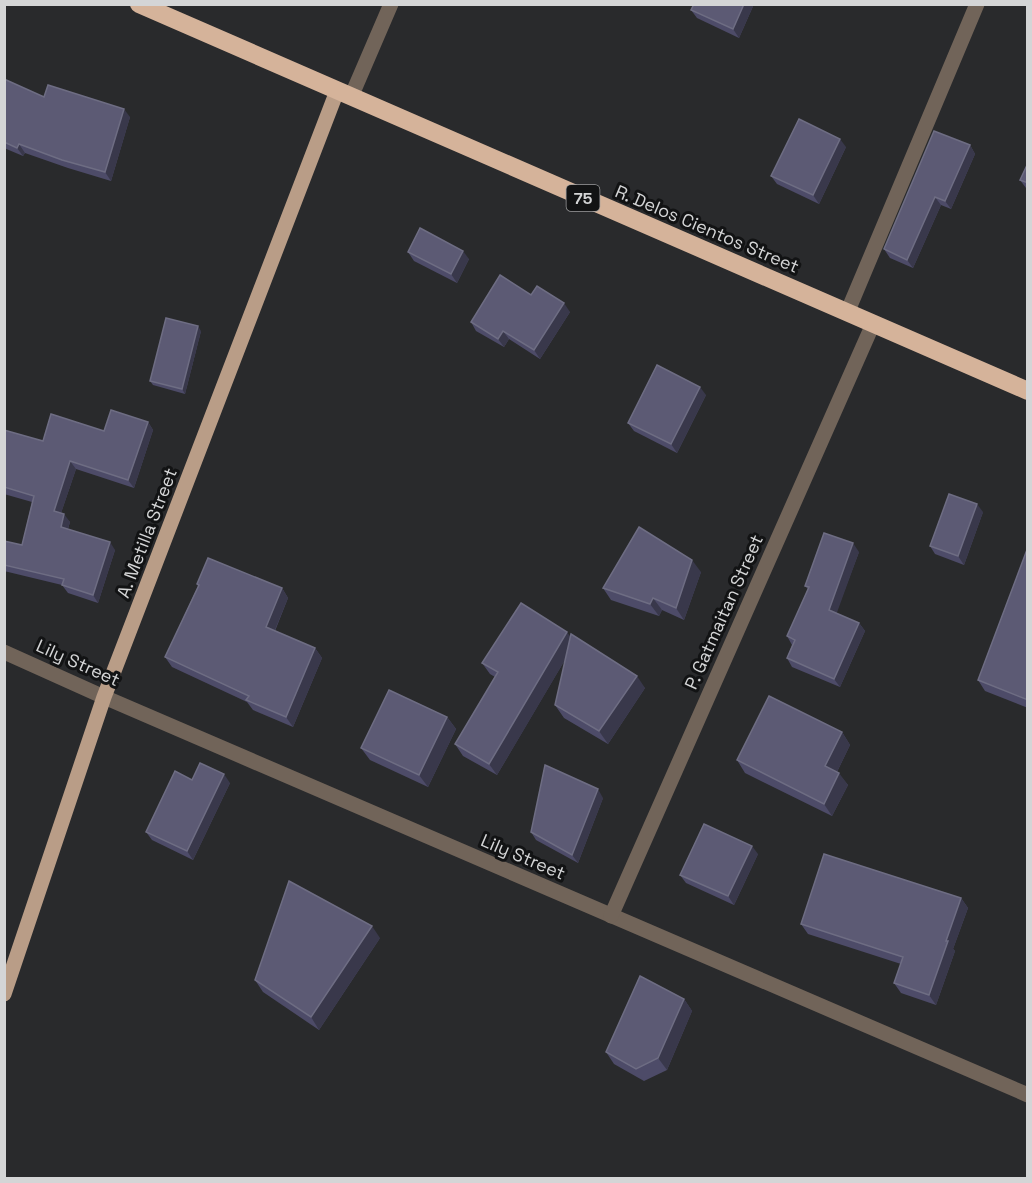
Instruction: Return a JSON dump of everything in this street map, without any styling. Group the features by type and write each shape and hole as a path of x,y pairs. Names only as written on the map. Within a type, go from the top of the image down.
{"highway":[{"name":"R. Delos Cientos Street","path":"139,4 1028,391"}],"main road":[{"name":"A. Metilla Street","path":"4,994 104,697 344,94"}],"street":[{"path":"344,94 391,4"},
{"path":"847,313 977,4"},
{"name":"P. Gatmaitan Street","path":"611,916 873,324"},
{"name":"Lily Street","path":"4,652 1028,1095"}],"building":[{"path":"694,4 744,4 733,29 691,10"},
{"path":"4,79 44,97 48,85 124,109 105,172 62,160 19,144 17,148 4,142"},
{"path":"799,119 840,139 813,195 771,176"},
{"path":"934,131 970,145 945,201 935,197 907,260 884,249"},
{"path":"1028,163 1028,183 1020,180"},
{"path":"420,228 463,251 451,274 408,252"},
{"path":"500,275 531,295 537,286 564,303 534,350 503,331 498,339 471,322"},
{"path":"166,318 198,326 182,389 150,381"},
{"path":"657,365 700,387 671,444 628,423"},
{"path":"111,410 148,422 128,480 70,461 54,511 64,514 61,527 110,542 93,595 62,585 64,579 4,565 4,541 22,545 34,496 4,487 4,430 43,441 51,414 104,431"},
{"path":"949,494 977,504 958,556 930,546"},
{"path":"639,527 692,560 676,608 653,598 650,604 603,588"},
{"path":"824,533 853,543 829,610 859,623 834,679 787,658 795,640 787,636 809,587 805,586"},
{"path":"1028,547 1028,700 978,680"},
{"path":"208,558 282,588 266,627 315,648 286,717 246,700 249,696 165,657 199,585 197,584"},
{"path":"521,603 567,632 489,764 455,744 498,672 482,663"},
{"path":"571,634 637,676 599,731 555,705"},
{"path":"389,690 447,717 419,775 361,748"},
{"path":"769,696 842,732 825,766 839,773 824,804 737,760"},
{"path":"200,763 224,774 187,851 146,832 175,771 192,780"},
{"path":"545,765 598,789 572,855 531,832"},
{"path":"704,824 752,846 728,896 680,875"},
{"path":"824,854 961,898 929,995 894,983 903,957 801,924"},
{"path":"289,881 372,926 311,1017 255,980"},
{"path":"640,976 684,999 658,1058 636,1069 606,1052"}]}
